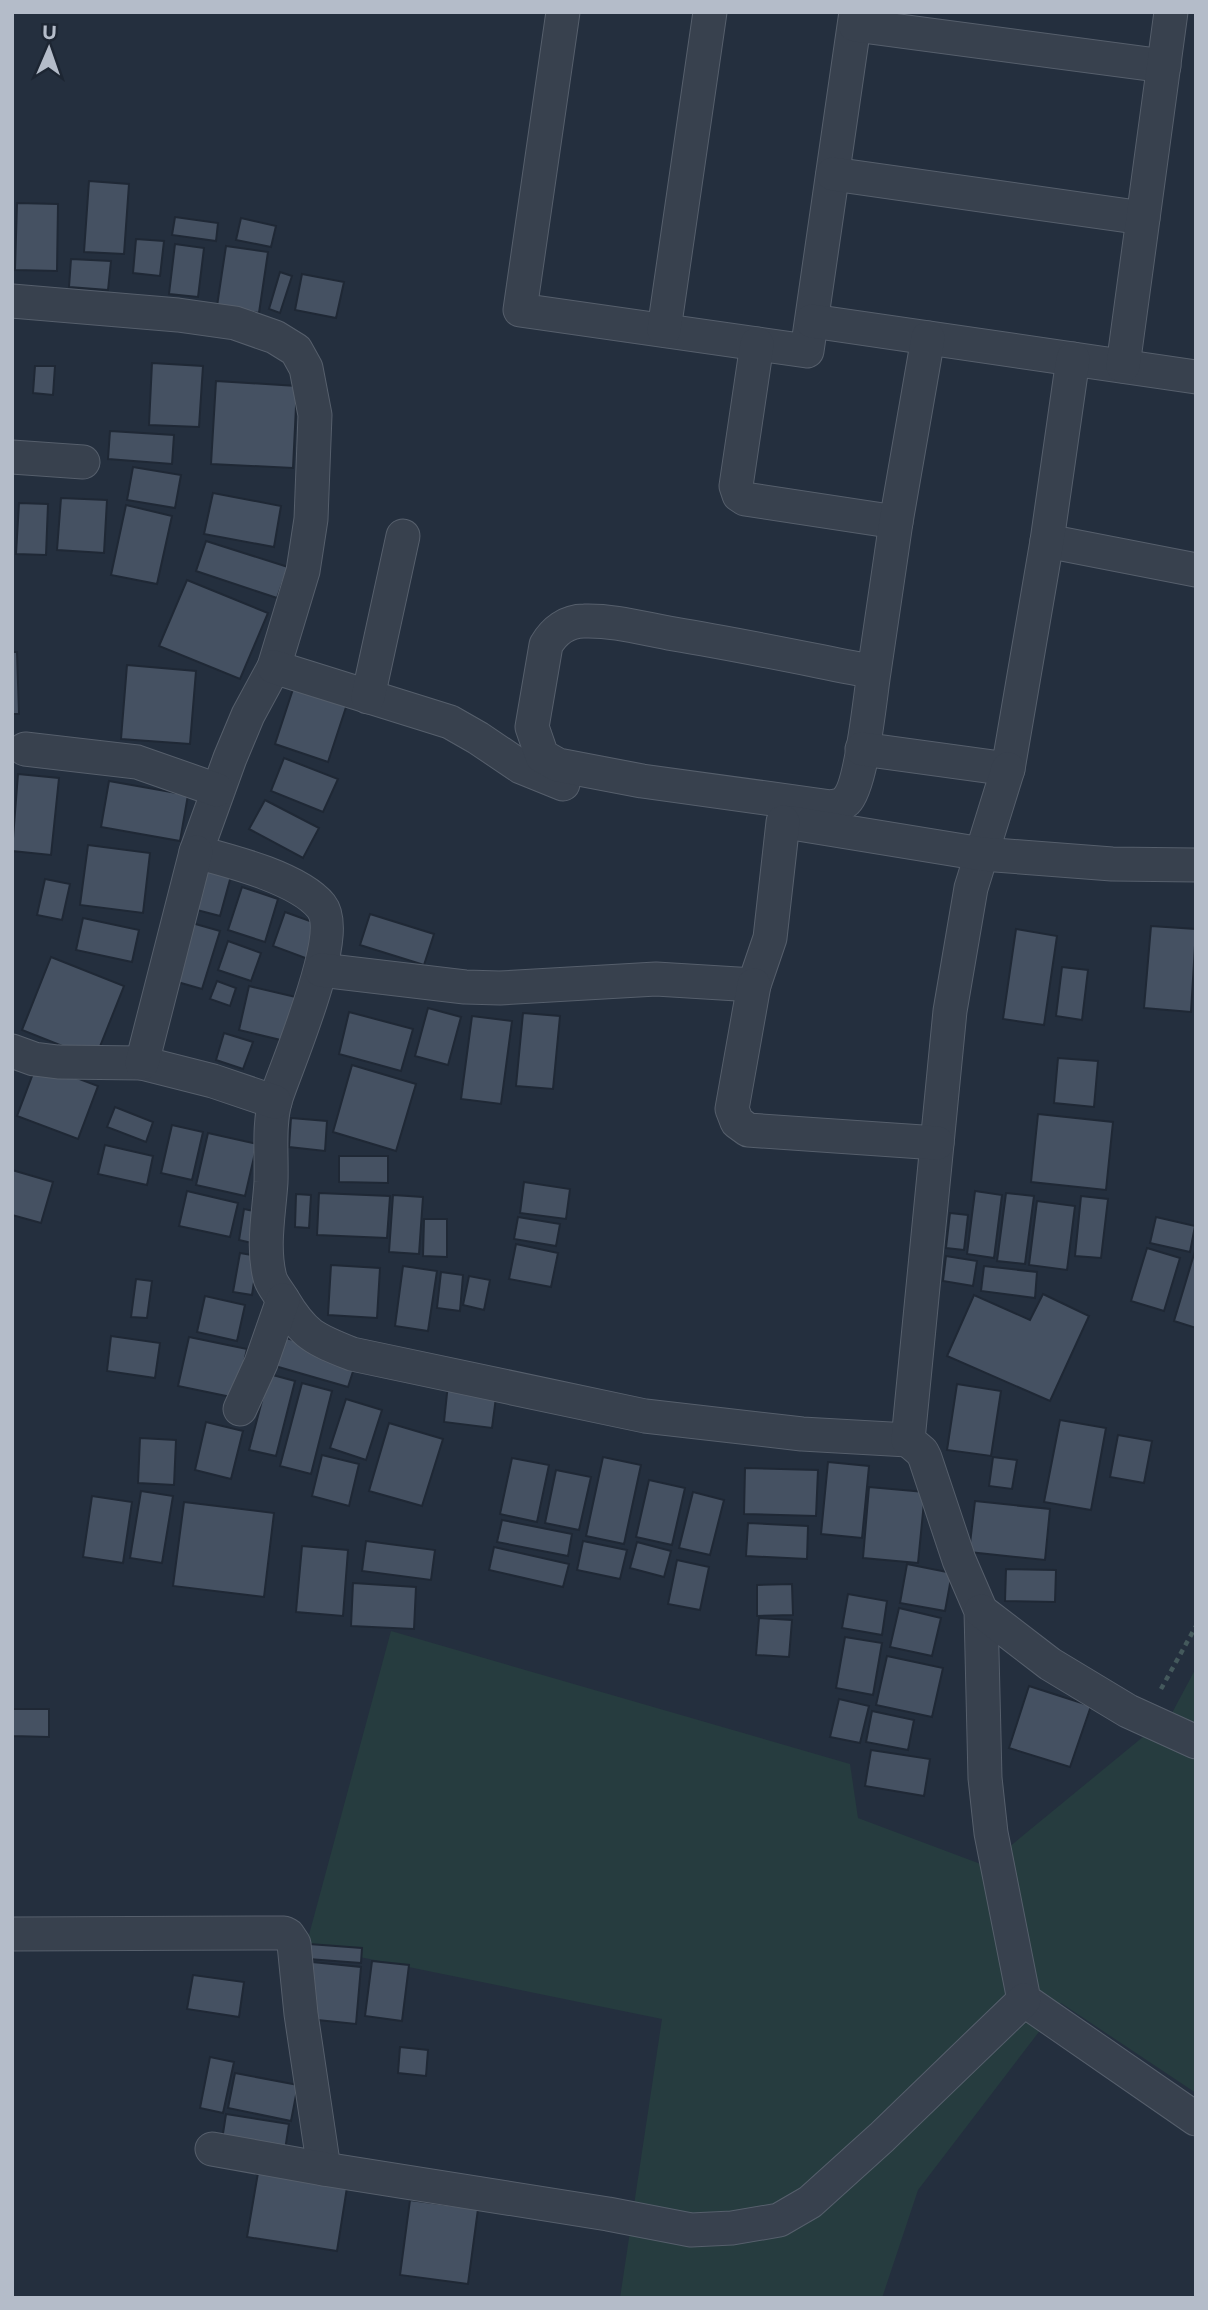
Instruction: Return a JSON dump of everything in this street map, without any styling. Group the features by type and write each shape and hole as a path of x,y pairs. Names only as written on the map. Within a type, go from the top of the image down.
{"street":[{"path":"563,12 520,310 807,351 855,19 1164,66"},
{"path":"664,330 710,12"},
{"path":"1123,366 1171,12"},
{"path":"833,174 1143,218"},
{"path":"12,301 178,315 235,323 275,337 296,350 306,368 315,415 311,519 303,571 274,667 248,715 217,790 196,852 142,1063"},
{"path":"812,321 1196,377"},
{"path":"874,672 710,640 583,621 566,625 552,634 546,645 531,727 542,755 558,765 642,781 831,807 844,804 852,794 862,749 874,672 896,522 928,338"},
{"path":"757,344 736,486 739,495 745,499 896,522"},
{"path":"908,1440 950,1011 971,888 1008,769 1047,541 1073,359"},
{"path":"12,457 83,462"},
{"path":"368,697 403,536"},
{"path":"1047,541 1196,570"},
{"path":"274,667 450,722 521,766 552,781 598,793 982,854 1112,864 1196,865"},
{"path":"25,749 137,762 217,790"},
{"path":"862,749 1008,769"},
{"path":"783,822 771,938 754,985 732,1110 737,1122 748,1130 937,1143"},
{"path":"196,852 243,865 307,894 323,908 326,922 321,970 275,1102 267,1242 270,1279 296,1322 308,1333 330,1345 365,1357 645,1416 802,1434 908,1440 925,1458 959,1560 981,1612 985,1777 991,1833 1024,2000 1196,2119"},
{"path":"321,970 477,988 529,988 656,979 754,985"},
{"path":"12,1051 34,1059 58,1062 142,1063 213,1081 275,1102"},
{"path":"240,1409 261,1363 283,1300"},
{"path":"981,1612 1051,1664 1128,1711 1196,1742"},
{"path":"12,1934 289,1935 294,1944 301,2014 324,2169"},
{"path":"212,2149 691,2230 732,2228 779,2220 810,2202 1024,2000"}],"path":[{"path":"1145,1718 1196,1626"}],"green space":[{"path":"391,1631 850,1764 858,1818 986,1866 1172,1713 1196,1668 1196,2093 1061,2003 918,2190 882,2298 620,2298 662,2019 306,1946"}],"building":[{"path":"89,181 129,184 124,254 84,252"},
{"path":"17,203 58,204 57,271 15,270"},
{"path":"175,217 218,223 216,241 172,235"},
{"path":"241,218 276,226 271,247 236,240"},
{"path":"136,239 164,241 160,276 133,273"},
{"path":"175,244 204,248 198,297 169,294"},
{"path":"226,246 268,252 259,313 217,306"},
{"path":"71,259 111,261 108,290 69,287"},
{"path":"280,272 292,276 280,313 269,309"},
{"path":"302,274 344,282 336,318 295,310"},
{"path":"152,363 203,366 199,427 149,425"},
{"path":"35,366 55,366 53,395 33,393"},
{"path":"216,381 297,386 293,468 211,464"},
{"path":"110,431 174,435 172,464 108,459"},
{"path":"133,467 181,475 175,508 127,500"},
{"path":"213,493 281,506 274,547 204,534"},
{"path":"61,498 107,500 104,553 57,550"},
{"path":"19,503 48,504 46,555 16,554"},
{"path":"126,505 172,516 157,584 111,575"},
{"path":"206,541 288,567 277,598 196,571"},
{"path":"187,580 268,613 240,679 159,646"},
{"path":"12,652 17,652 19,714 12,714"},
{"path":"127,665 196,671 190,744 121,739"},
{"path":"296,680 349,698 328,762 275,744"},
{"path":"284,758 338,779 323,812 271,791"},
{"path":"18,774 59,778 51,855 12,851"},
{"path":"109,781 188,795 180,841 101,827"},
{"path":"265,800 319,828 303,858 249,829"},
{"path":"88,845 150,853 143,913 80,905"},
{"path":"204,869 231,876 220,916 193,909"},
{"path":"45,879 70,884 62,920 37,915"},
{"path":"242,887 278,899 265,942 228,930"},
{"path":"285,912 321,925 308,959 273,946"},
{"path":"370,914 434,934 424,965 360,945"},
{"path":"83,918 139,930 132,962 76,950"},
{"path":"192,923 220,931 202,989 174,981"},
{"path":"1151,926 1196,929 1191,1012 1144,1008"},
{"path":"1016,929 1057,936 1044,1025 1003,1019"},
{"path":"228,941 261,953 251,981 218,970"},
{"path":"51,957 124,986 95,1059 22,1030"},
{"path":"1062,967 1088,970 1082,1020 1056,1016"},
{"path":"217,981 236,988 230,1006 210,999"},
{"path":"249,986 300,998 289,1042 239,1030"},
{"path":"428,1008 461,1017 448,1065 415,1056"},
{"path":"349,1012 413,1029 401,1071 339,1054"},
{"path":"523,1013 560,1016 553,1089 516,1086"},
{"path":"472,1016 512,1021 501,1104 461,1099"},
{"path":"224,1033 253,1042 243,1069 216,1060"},
{"path":"1058,1058 1098,1061 1094,1107 1054,1103"},
{"path":"37,1063 98,1086 78,1139 17,1116"},
{"path":"352,1065 416,1084 396,1151 333,1132"},
{"path":"115,1107 153,1122 146,1142 107,1127"},
{"path":"1038,1114 1113,1122 1106,1190 1031,1182"},
{"path":"291,1118 327,1121 325,1151 289,1147"},
{"path":"172,1125 203,1132 192,1180 161,1173"},
{"path":"208,1133 257,1144 245,1196 196,1185"},
{"path":"105,1145 153,1156 147,1185 98,1174"},
{"path":"339,1156 388,1156 388,1183 339,1182"},
{"path":"12,1170 53,1182 41,1223 12,1215"},
{"path":"524,1182 570,1189 566,1219 520,1213"},
{"path":"187,1191 238,1203 230,1237 179,1226"},
{"path":"975,1191 1002,1195 994,1258 967,1254"},
{"path":"319,1193 390,1196 387,1238 317,1235"},
{"path":"1006,1193 1034,1196 1025,1264 997,1261"},
{"path":"296,1194 311,1195 309,1228 295,1227"},
{"path":"393,1195 423,1197 419,1254 389,1252"},
{"path":"1081,1196 1108,1199 1101,1258 1075,1256"},
{"path":"1037,1201 1075,1206 1067,1270 1029,1265"},
{"path":"244,1209 258,1212 252,1243 239,1240"},
{"path":"950,1213 968,1215 964,1250 946,1248"},
{"path":"518,1217 560,1224 556,1246 514,1239"},
{"path":"1156,1217 1195,1226 1190,1252 1150,1243"},
{"path":"424,1219 447,1219 447,1257 423,1256"},
{"path":"516,1244 558,1253 551,1287 509,1279"},
{"path":"1147,1248 1180,1258 1164,1311 1131,1301"},
{"path":"1196,1251 1196,1328 1174,1321"},
{"path":"240,1253 258,1256 252,1295 233,1292"},
{"path":"946,1256 977,1261 973,1286 943,1281"},
{"path":"331,1265 380,1268 377,1318 328,1315"},
{"path":"403,1266 437,1271 428,1331 395,1326"},
{"path":"984,1266 1037,1272 1035,1298 981,1291"},
{"path":"441,1272 463,1275 460,1311 437,1308"},
{"path":"469,1276 490,1280 484,1310 463,1305"},
{"path":"136,1279 152,1281 147,1318 131,1317"},
{"path":"1043,1294 1089,1316 1050,1401 947,1356 974,1295 1030,1320"},
{"path":"205,1296 245,1305 237,1341 197,1332"},
{"path":"111,1336 160,1343 155,1378 107,1371"},
{"path":"189,1337 247,1349 236,1398 178,1386"},
{"path":"283,1337 357,1359 348,1387 275,1366"},
{"path":"269,1374 295,1381 276,1456 249,1450"},
{"path":"302,1383 332,1391 311,1474 280,1466"},
{"path":"448,1384 497,1390 492,1428 444,1422"},
{"path":"957,1384 1001,1391 991,1456 947,1450"},
{"path":"346,1399 382,1410 366,1460 330,1448"},
{"path":"1060,1420 1106,1428 1091,1510 1044,1502"},
{"path":"206,1422 243,1431 231,1479 195,1470"},
{"path":"389,1423 443,1439 422,1506 369,1491"},
{"path":"1118,1435 1152,1441 1144,1483 1110,1477"},
{"path":"140,1438 176,1440 174,1485 138,1483"},
{"path":"322,1455 359,1464 349,1506 312,1496"},
{"path":"603,1457 641,1465 624,1544 586,1536"},
{"path":"993,1457 1017,1460 1012,1489 989,1486"},
{"path":"512,1458 549,1465 537,1522 500,1514"},
{"path":"828,1462 869,1466 862,1538 821,1534"},
{"path":"745,1468 818,1470 816,1516 744,1514"},
{"path":"556,1470 591,1477 579,1530 545,1523"},
{"path":"649,1480 685,1488 672,1545 636,1537"},
{"path":"869,1487 925,1492 918,1563 863,1558"},
{"path":"141,1491 173,1496 162,1563 130,1558"},
{"path":"693,1492 724,1500 710,1555 679,1548"},
{"path":"92,1496 132,1502 123,1563 83,1557"},
{"path":"975,1501 1050,1509 1045,1560 969,1552"},
{"path":"184,1502 274,1513 264,1597 173,1586"},
{"path":"502,1520 572,1534 568,1556 497,1542"},
{"path":"748,1523 808,1526 807,1559 746,1556"},
{"path":"366,1541 435,1550 431,1580 362,1571"},
{"path":"583,1541 627,1550 620,1579 577,1570"},
{"path":"637,1542 671,1551 664,1577 630,1568"},
{"path":"302,1546 348,1550 343,1616 296,1612"},
{"path":"494,1547 569,1564 563,1587 489,1570"},
{"path":"677,1560 709,1567 700,1610 668,1604"},
{"path":"907,1564 952,1573 945,1611 900,1603"},
{"path":"1006,1569 1056,1570 1055,1602 1005,1601"},
{"path":"353,1583 416,1587 414,1629 351,1626"},
{"path":"792,1584 793,1615 757,1616 757,1585"},
{"path":"848,1594 887,1601 882,1635 842,1628"},
{"path":"899,1608 941,1618 932,1656 890,1647"},
{"path":"759,1618 792,1620 789,1657 756,1655"},
{"path":"845,1637 882,1643 873,1695 836,1688"},
{"path":"887,1656 943,1668 932,1717 876,1705"},
{"path":"1029,1686 1091,1706 1070,1767 1009,1748"},
{"path":"839,1699 869,1706 860,1743 830,1737"},
{"path":"12,1709 49,1709 49,1737 12,1736"},
{"path":"872,1711 914,1720 908,1750 866,1742"},
{"path":"871,1750 930,1759 924,1796 865,1786"},
{"path":"309,1944 362,1948 361,1963 308,1959"},
{"path":"372,1961 409,1965 402,2021 365,2016"},
{"path":"312,1962 361,1967 356,2024 308,2019"},
{"path":"193,1975 244,1982 239,2017 187,2009"},
{"path":"400,2047 428,2050 426,2076 398,2073"},
{"path":"210,2057 234,2062 223,2113 200,2108"},
{"path":"235,2073 298,2085 291,2121 228,2108"},
{"path":"226,2114 289,2124 285,2150 222,2140"},
{"path":"259,2167 348,2181 337,2251 247,2237"},
{"path":"410,2200 478,2209 468,2284 400,2275"}]}
